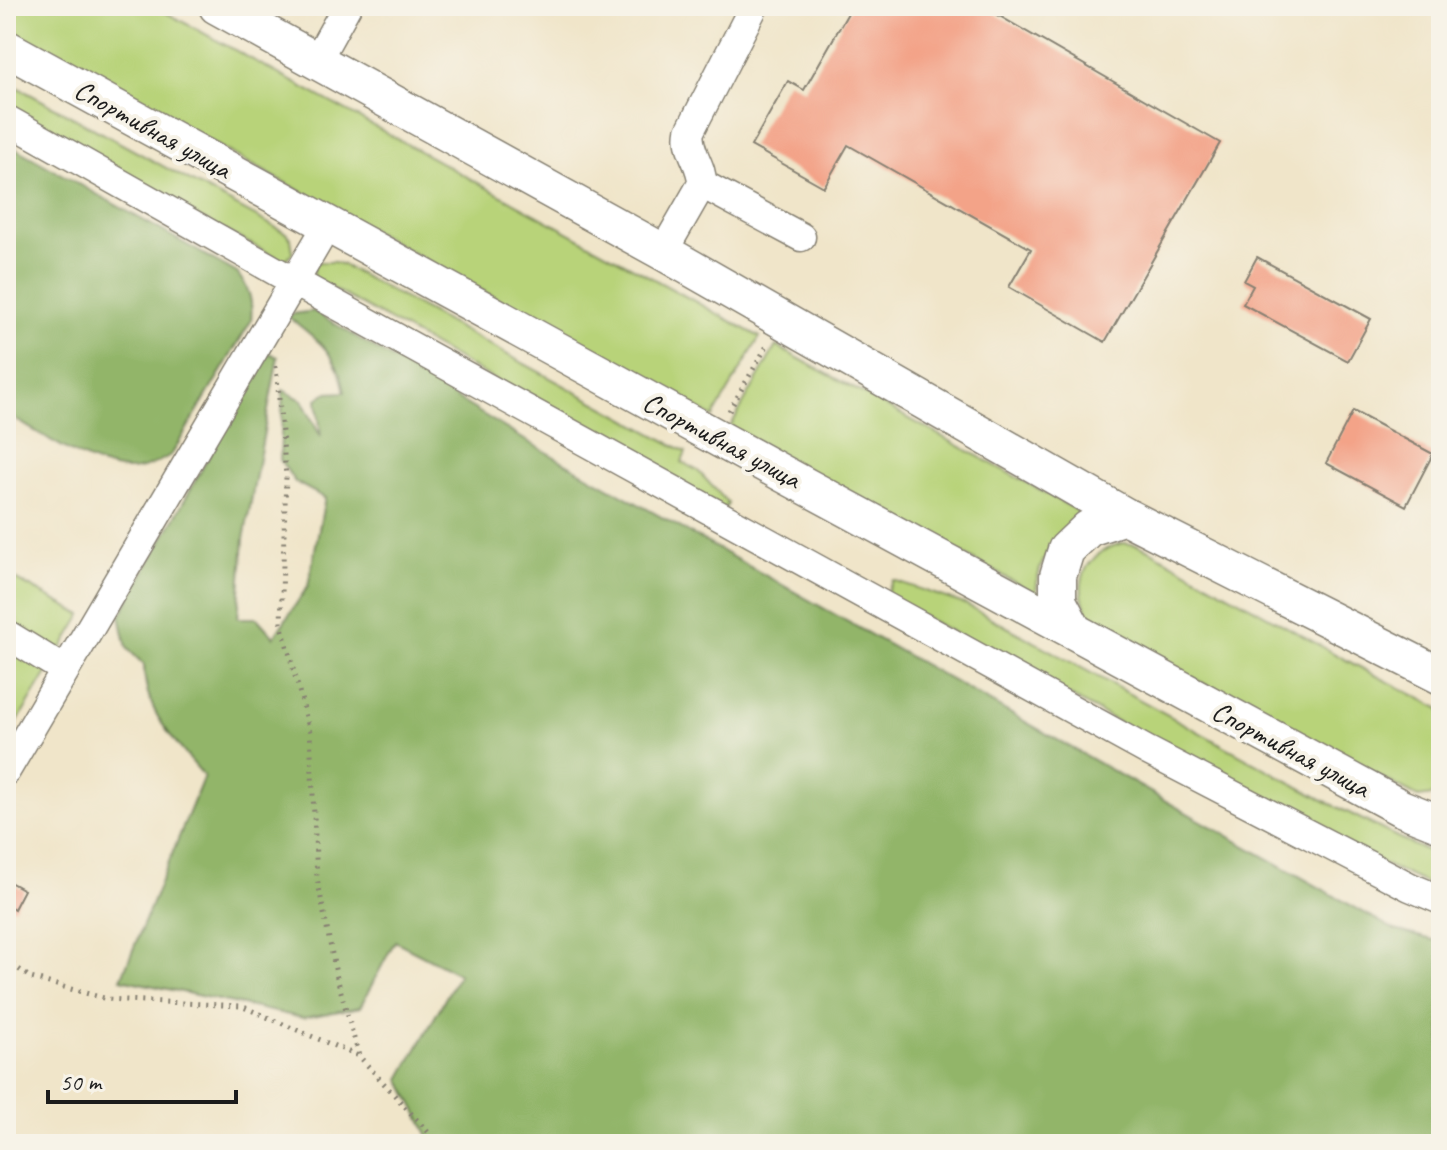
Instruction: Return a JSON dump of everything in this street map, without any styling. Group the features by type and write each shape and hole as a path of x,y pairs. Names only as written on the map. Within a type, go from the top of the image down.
{"main road":[{"path":"217,6 663,252 1125,516 1438,676"},
{"name":"Спортивная улица","path":"6,48 327,226 1401,808 1441,824"},
{"path":"1074,631 1058,601 1058,576 1066,550 1089,528 1125,516"},
{"path":"1401,808 1441,802"}],"street":[{"path":"317,60 347,6"},
{"path":"663,252 702,184 703,173 688,141 690,131 754,6"},
{"path":"6,119 295,282 1148,751 1410,887 1441,900"},
{"path":"702,184 801,237"},
{"path":"6,771 327,226"},
{"path":"6,634 65,670"}],"path":[{"path":"272,321 286,476 281,623 310,732 317,878 336,974 359,1056"},
{"path":"722,423 769,342"},
{"path":"6,960 31,978 107,999 241,1006 359,1056 439,1144"}],"green space":[{"path":"6,6 154,6 760,337 713,417 6,30"},
{"path":"6,81 286,233 291,239 293,252 284,261 6,118"},
{"path":"6,143 237,273 248,290 251,321 172,454 155,463 138,469 110,467 64,448 6,414"},
{"path":"318,262 343,265 686,452 682,462 698,471 728,503 725,509 314,278 314,266"},
{"path":"314,311 523,439 1395,930 1441,942 1441,1144 433,1144 400,1079 459,974 395,941 360,1007 303,1018 121,979 204,776 155,712 145,682 144,665 127,648 120,616 267,352 278,357 244,539 238,618 257,618 274,637 308,586 325,498 295,482 280,460 283,390 302,400 321,437 317,399 326,393 345,392 342,378 331,357 316,339 286,315"},
{"path":"776,346 1082,513 1044,558 1036,594 730,427"},
{"path":"1123,543 1151,551 1441,709 1441,794 1418,797 1102,630 1084,605 1082,579 1096,557"},
{"path":"6,574 82,615 6,741"},
{"path":"893,580 967,605 1321,799 1441,856 1441,890 1368,857 885,596"}],"building":[{"path":"852,6 933,6 941,11 944,6 982,6 1220,143 1105,342 1009,287 1031,249 848,145 824,187 751,146 788,81 804,90"},
{"path":"1257,257 1371,319 1348,361 1243,304 1253,286 1244,281"},
{"path":"1353,411 1433,454 1406,506 1326,463"},
{"path":"6,880 24,890 14,909 6,904"}]}
